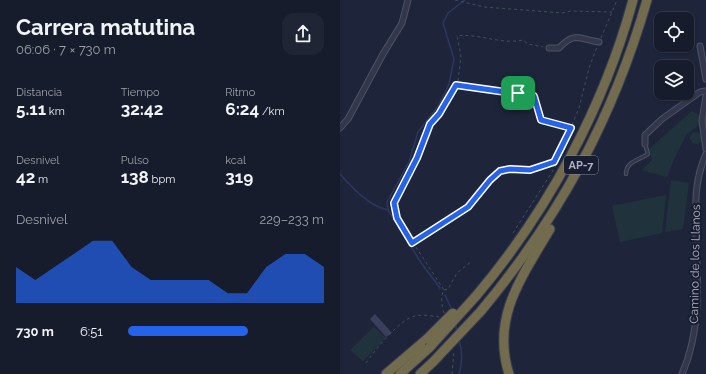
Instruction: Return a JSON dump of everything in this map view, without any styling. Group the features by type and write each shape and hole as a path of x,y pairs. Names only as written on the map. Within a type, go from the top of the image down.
{"highway":[{"name":"AP-7","path":"400,374 496,273 546,199 586,125 606,81 634,0"},
{"name":"AP-7","path":"420,374 481,311 547,225 587,155 618,88 635,41 647,0"},
{"path":"509,374 503,350 503,329 506,316 514,294 527,268 576,183 587,155"},
{"path":"386,374 428,343"}],"street":[{"path":"340,128 348,119 383,54 402,23 408,0"},
{"path":"549,48 559,48 572,37 600,42"},
{"path":"700,46 706,79"},
{"path":"646,144 645,136 662,119 700,92 706,91"},
{"path":"706,96 702,121 706,149"},
{"name":"Camino de los Llanos","path":"682,374 692,341 697,314 695,188 700,167 706,154"},
{"path":"700,167 706,170"}],"lane":[{"path":"456,85 534,96 541,120 571,128"},
{"path":"626,174 627,168 631,163 648,154 646,144"}],"path":[{"path":"455,0 484,6 524,10 612,12"},
{"path":"513,233 556,165 554,162 579,108 589,68 617,0"},
{"path":"444,290 436,275 412,243 397,218 394,203 417,158 430,124 439,114 460,79 461,56 457,36 466,35 514,42 523,40 528,44 549,48"},
{"path":"412,243 468,207 490,180 500,171 510,169 530,170 554,162"},
{"path":"442,293 444,290 448,289 457,273 472,261"},
{"path":"366,363 382,344 410,317 421,315 443,317"}],"shaded area":[{"path":"692,111 700,116 700,124 686,135 667,177 642,170 652,160 649,149"},
{"path":"694,132 698,132 702,138 698,144 694,144 690,140 690,136"},
{"path":"671,180 689,183 683,229 665,232"},
{"path":"666,195 662,233 620,242 612,206"},
{"path":"374,327 386,338 363,361 350,350"}],"building":[{"path":"375,314 392,333 386,337 370,319"}],"waterway":[{"path":"440,288 422,264 388,210 387,202 409,162 418,132 439,105 449,84 454,59 443,23 448,13 465,0"},
{"path":"340,174 367,201 388,210"},
{"path":"445,295 452,310"},
{"path":"455,323 457,331"},
{"path":"459,339 462,356 459,374"}],"route":[{"path":"456,85 461,87 518,93 535,96 540,118 543,121 571,128 554,162 548,166 530,170 505,169 500,171 490,180 474,202 462,212 412,243 397,218 394,210 394,203 417,158 430,124 439,114 456,85"}]}
